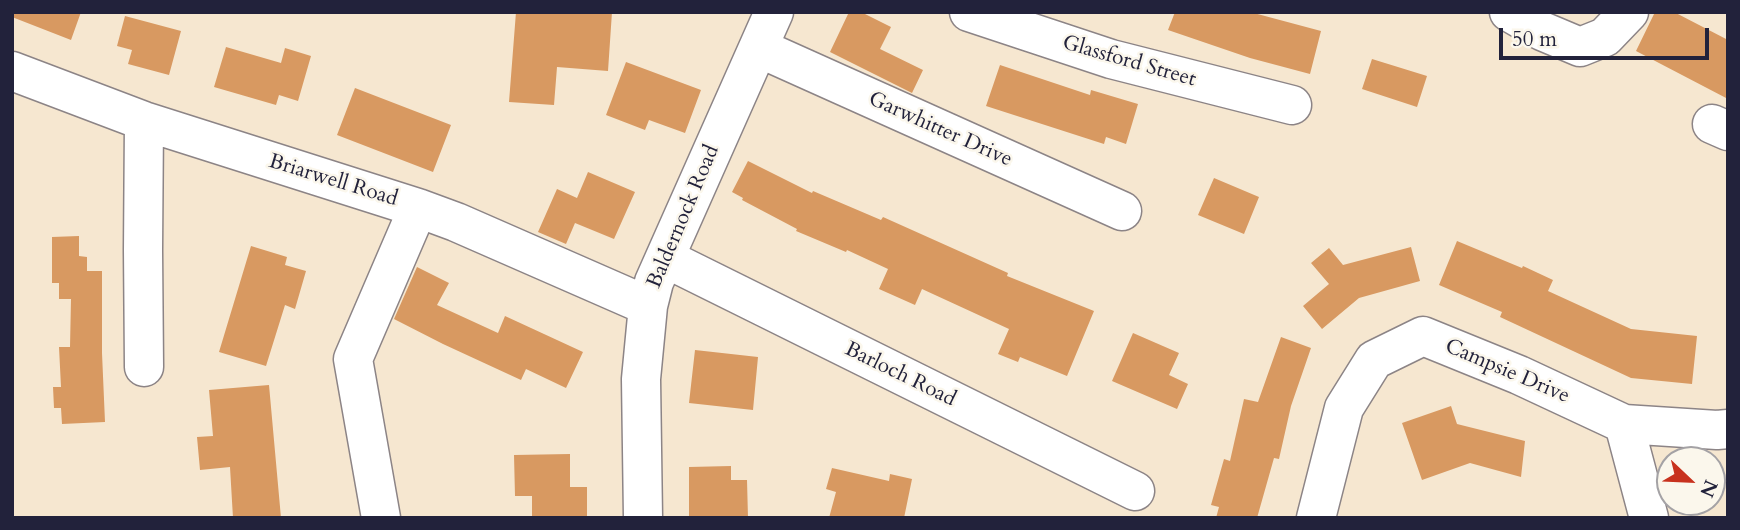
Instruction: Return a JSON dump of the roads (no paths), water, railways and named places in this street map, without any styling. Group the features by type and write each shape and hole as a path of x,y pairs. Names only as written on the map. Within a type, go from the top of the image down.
{"street":[{"name":"Baldernock Road","path":"643,518 640,379 648,306 654,282 774,12"},
{"name":"Glassford Street","path":"968,12 1111,59 1292,105"},
{"path":"1509,12 1542,31 1580,47 1605,37 1629,12"},
{"name":"Garwhitter Drive","path":"758,48 1122,211"},
{"name":"Briarwell Road","path":"12,71 144,121 456,222 648,306"},
{"path":"144,121 144,368"},
{"path":"381,518 353,359 418,208"},
{"name":"Barloch Road","path":"664,258 1135,491"},
{"name":"Campsie Drive","path":"1316,518 1344,408 1374,360 1423,336 1520,375 1624,424 1728,429"},
{"path":"1624,424 1649,518"}]}
